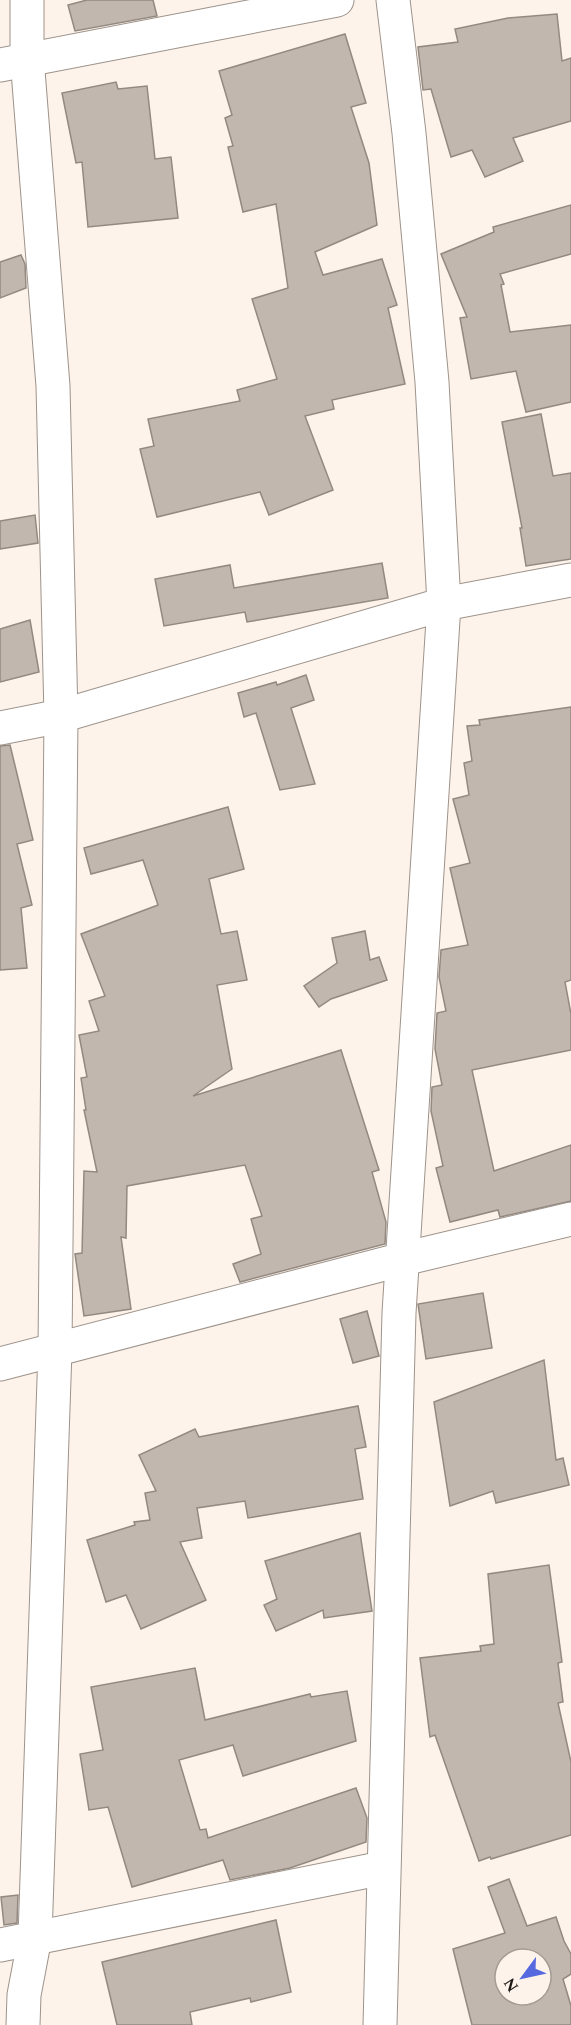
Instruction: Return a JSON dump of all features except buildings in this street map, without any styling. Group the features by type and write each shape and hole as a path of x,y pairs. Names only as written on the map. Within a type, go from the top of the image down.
{"street":[{"path":"23,2025 24,1995 35,1937 55,1350 61,716 53,386 14,62 27,0"},
{"path":"14,62 337,0"},
{"path":"380,2025 399,1312 444,604 432,382 409,133 393,0"},
{"path":"0,728 61,716 444,604 571,580"},
{"path":"0,1364 403,1259 571,1219"},
{"path":"0,1945 383,1868"}]}
